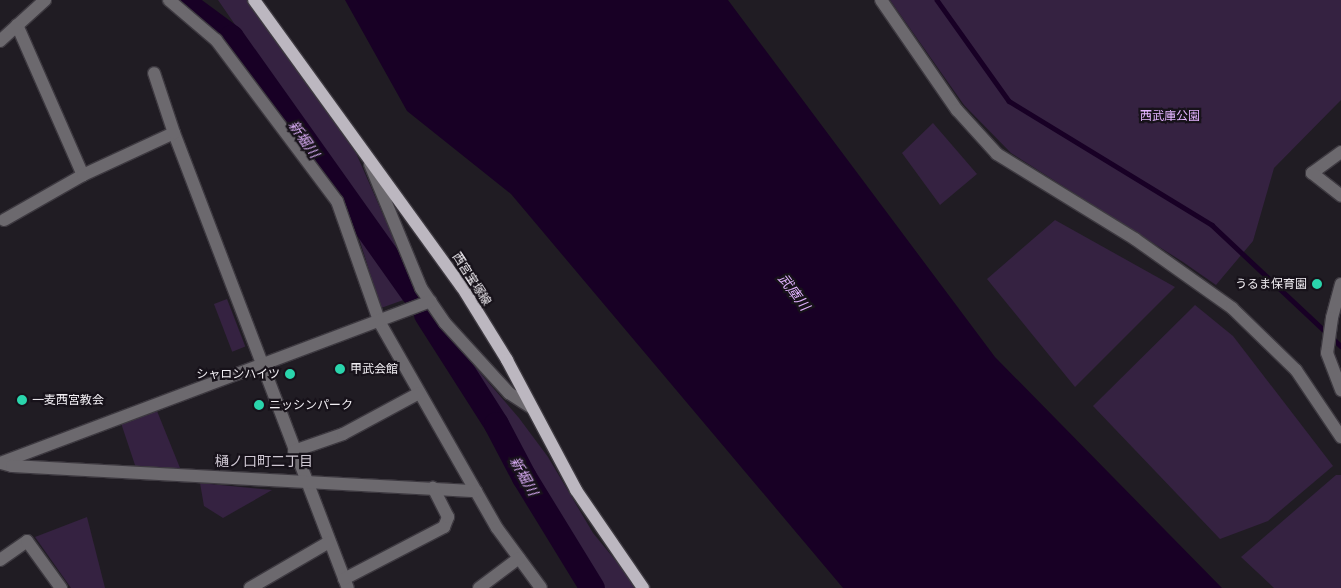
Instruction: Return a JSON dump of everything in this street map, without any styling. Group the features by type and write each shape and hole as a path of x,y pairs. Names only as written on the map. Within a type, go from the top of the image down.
{"main road":[{"name":"西宮宝塚線","path":"254,0 462,287 508,360 581,497 643,588"}],"street":[{"path":"0,41 45,0"},
{"path":"169,0 216,40 336,201 380,323 418,393 476,491 519,558 541,588"},
{"path":"881,0 957,110 997,154 1135,239 1232,308 1296,370 1341,437"},
{"path":"17,25 83,175"},
{"path":"154,73 174,133 330,542 344,585 444,527 448,517 433,488"},
{"path":"4,220 83,175 174,133"},
{"path":"363,148 421,288 430,302 445,324 509,393 532,408"},
{"path":"1341,152 1312,173 1341,196"},
{"path":"1341,284 1336,322 1328,353 1341,390"},
{"path":"1,463 380,323 430,302"},
{"path":"294,451 343,434 418,393"},
{"path":"1,463 12,466 476,491"},
{"path":"0,560 27,541 61,588"},
{"path":"250,588 330,542"},
{"path":"479,588 519,558"}],"green space":[{"path":"218,0 247,0 356,153 403,260 398,263 381,239 375,242 409,298 381,308 339,175"},
{"name":"西武庫公園","path":"890,0 1341,0 1341,100 1274,168 1253,241 1216,285 1011,153 964,105"},
{"path":"933,123 977,174 940,205 902,153"},
{"path":"1055,220 1175,287 1075,387 987,279"},
{"path":"227,299 245,347 232,352 214,304"},
{"path":"1195,305 1233,336 1333,466 1268,521 1220,539 1093,406"},
{"path":"464,354 519,418 548,457 593,533 638,588 601,588 458,358"},
{"path":"157,411 180,468 178,470 136,468 121,423"},
{"path":"1336,475 1341,475 1341,588 1274,588 1241,557"},
{"path":"200,483 272,490 223,518 204,506"},
{"path":"87,517 105,588 71,588 35,537"}],"water":[{"name":"武庫川","path":"345,0 728,0 995,357 1222,588 843,588 511,194 407,111"}],"waterway":[{"name":"新堀川","path":"181,0 231,37 412,292"},
{"path":"937,0 1009,101 1212,225 1341,346"},
{"name":"新堀川","path":"426,314 496,424 524,477 592,588"}],"place":[{"name":"うるま保育園","path":"1317,284"},
{"name":"甲武会館","path":"340,369"},
{"name":"シャロンハイツ","path":"290,374"},
{"name":"一麦西宮教会","path":"22,400"},
{"name":"ニッシンパーク","path":"259,405"}],"district":[{"name":"樋ノ口町二丁目","path":"264,461"}]}
